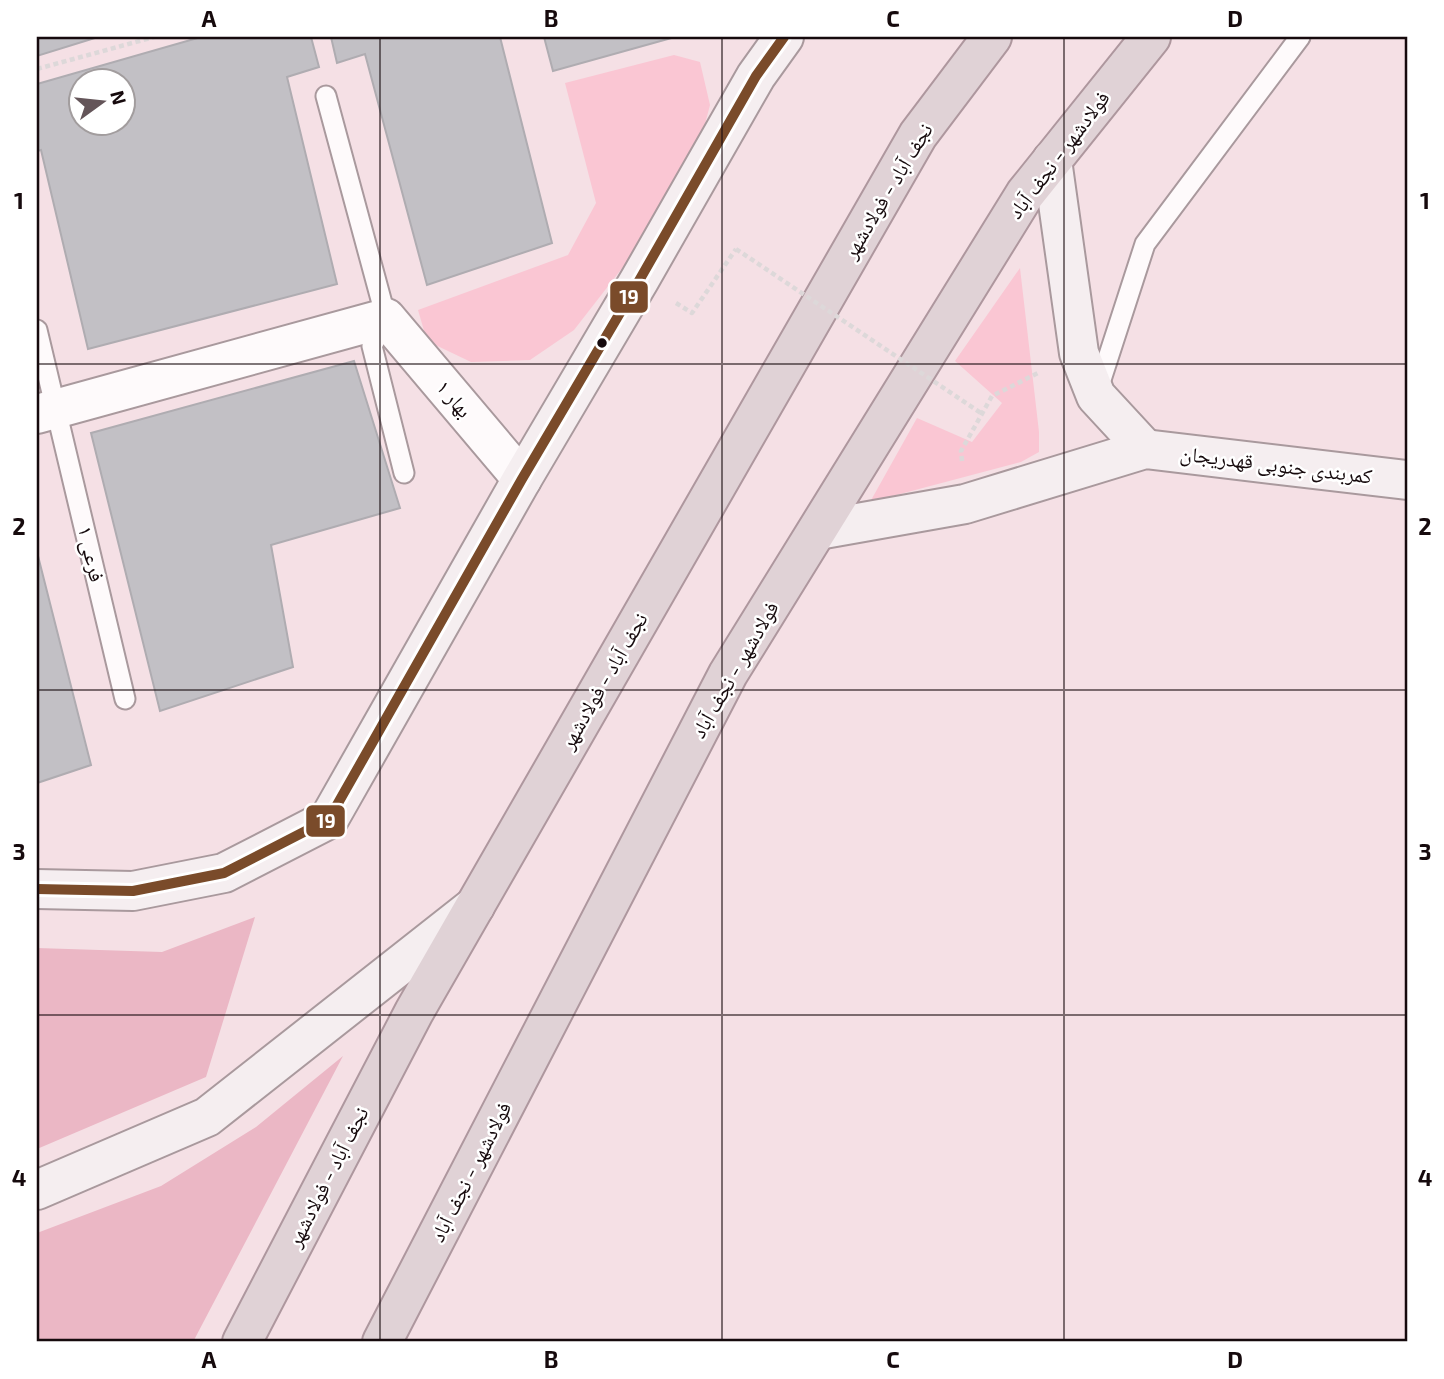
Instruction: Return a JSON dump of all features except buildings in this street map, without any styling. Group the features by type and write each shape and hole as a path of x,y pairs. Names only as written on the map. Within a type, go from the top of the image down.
{"highway":[{"name":"نجف آباد - فولادشهر","path":"242,1342 414,1012 475,905 918,135 992,37"},
{"name":"فولادشهر - نجف آباد","path":"382,1342 728,674 1025,194 1151,37"}],"main road":[{"path":"37,889 133,891 224,873 328,819 522,479 757,76 784,37"},
{"path":"818,530 965,504 1145,449 1096,396 1079,353 1052,160"},
{"name":"کمربندی جنوبی قهدریجان","path":"1145,449 1407,481"},
{"path":"37,1190 207,1117 475,905"}],"street":[{"name":"بهار ۱","path":"386,318 522,479"},
{"path":"47,411 386,318"}],"lane":[{"path":"1096,396 1145,244 1300,37"},
{"path":"326,96 386,318 372,346 404,473"},
{"name":"فرعی ۱","path":"37,330 47,411 125,699"}],"path":[{"path":"37,69 154,37"},
{"path":"692,313 736,249 981,413"},
{"path":"961,451 992,396 1079,353"}],"shaded area":[{"path":"674,55 700,62 710,105 697,154 637,249 574,330 530,360 471,362 427,341 418,310 568,255 596,203 565,83"},
{"path":"1020,268 1039,452 1021,462 870,502 917,418 972,442 1002,403 955,361"},
{"path":"255,917 206,1077 37,1149 37,948 162,952"},
{"path":"343,1056 193,1342 37,1342 37,1233 161,1186 256,1127"}],"transit line":[{"name":"19","path":"37,889 133,891 224,873 329,819 756,76 784,37"}]}
